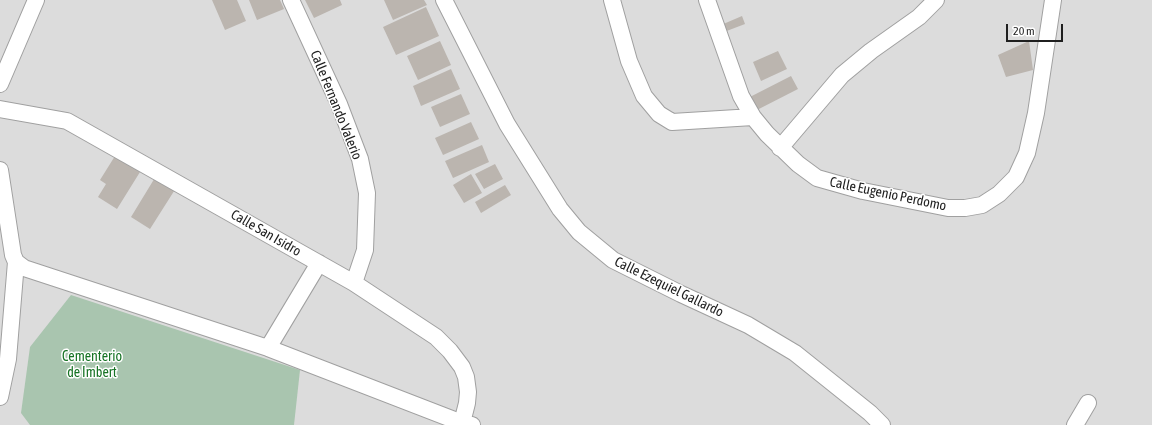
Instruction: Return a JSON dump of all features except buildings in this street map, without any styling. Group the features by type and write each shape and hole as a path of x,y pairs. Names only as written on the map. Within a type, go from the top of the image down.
{"street":[{"path":"0,84 36,0"},
{"name":"Calle Fernando Valerio","path":"291,0 339,104 360,159 367,193 365,250 354,283"},
{"name":"Calle Ezequiel Gallardo","path":"444,0 507,124 560,209 579,232 613,260 748,325 795,353 870,413 882,425"},
{"path":"612,0 629,61 644,96 659,114 672,122 753,117"},
{"name":"Calle Eugenio Perdomo","path":"707,0 741,96 753,117 780,148 798,164 817,178 855,188 948,208 965,208 982,205 999,194 1016,177 1027,153 1036,113 1053,0"},
{"path":"780,148 842,75 919,17 936,0"},
{"name":"Calle San Isidro","path":"0,109 67,121 354,283 436,337 450,351 462,367 466,377 468,392 467,424"},
{"path":"0,170 13,255 16,262 8,359 0,397"},
{"path":"16,262 24,268 268,348 467,424"},
{"path":"268,348 319,264"},
{"path":"1075,425 1088,403"}],"shaded area":[{"path":"0,0 1152,0 1152,425 0,425"}],"green space":[{"name":"Cementerio de Imbert","path":"71,295 300,370 294,425 30,425 21,413 30,347"}]}
